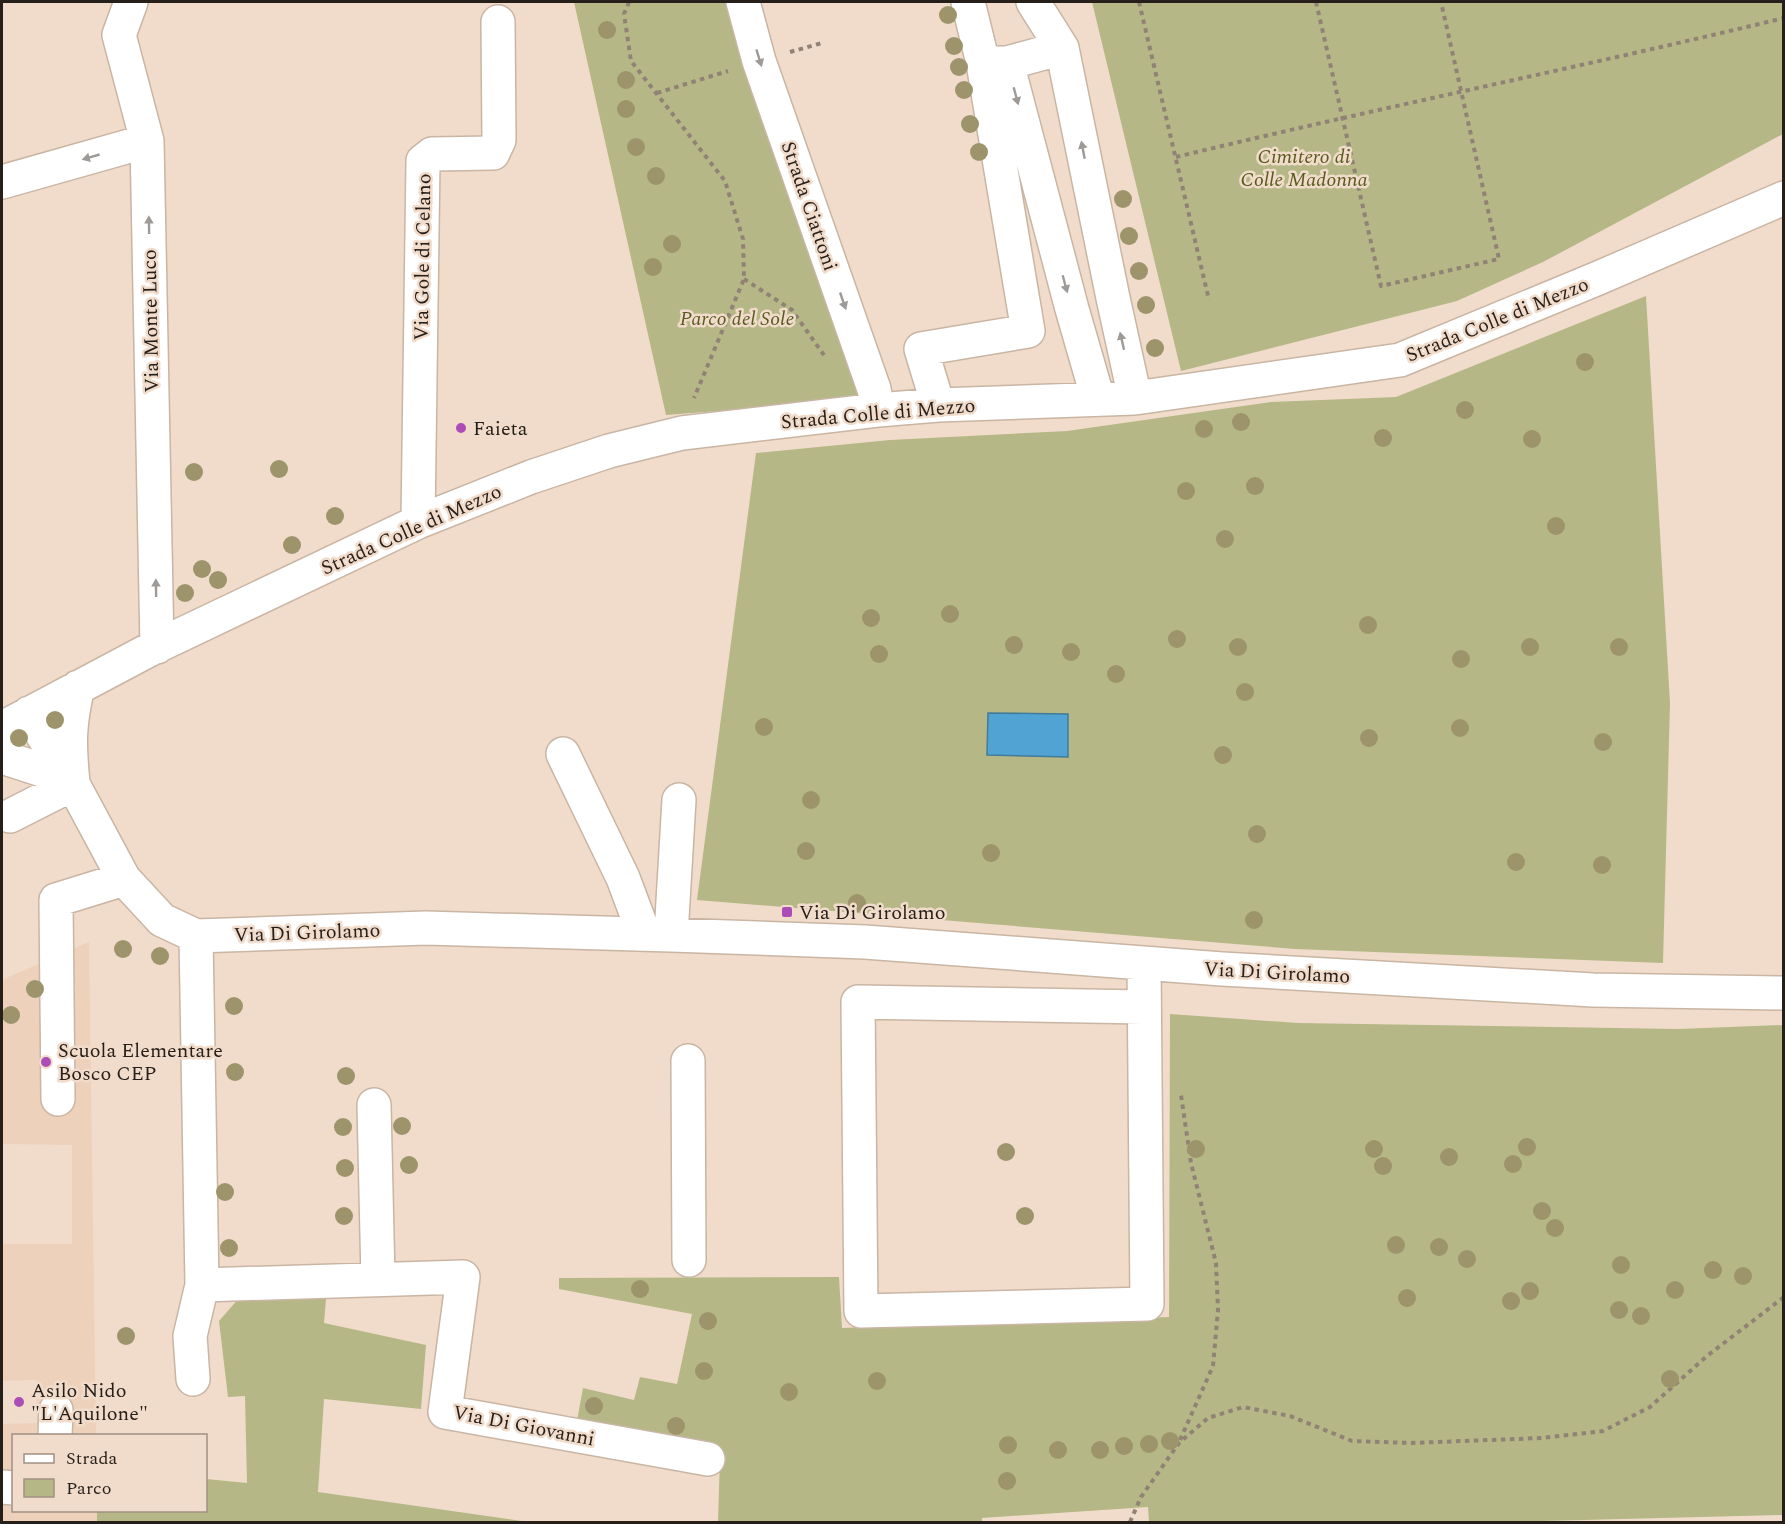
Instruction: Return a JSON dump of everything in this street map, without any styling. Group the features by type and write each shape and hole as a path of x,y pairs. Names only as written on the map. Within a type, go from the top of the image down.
{"street":[{"name":"Via Monte Luco","path":"131,2 119,35 147,141 157,647"},
{"name":"Strada Ciattoni","path":"743,2 769,58 874,389 878,410"},
{"path":"968,2 995,63 1098,399"},
{"path":"1033,2 1062,48 1110,287 1135,398"},
{"name":"Via Gole di Celano","path":"418,522 423,161 432,154 493,153 499,140 498,22"},
{"path":"995,63 1062,48"},
{"path":"938,405 921,349 1028,331 995,63"},
{"path":"2,182 147,141"},
{"name":"Strada Colle di Mezzo","path":"15,721 157,647 418,522 531,477 609,451 682,433 878,410 938,405 1135,398 1400,360 1784,198"},
{"name":"Via Di Girolamo","path":"73,784 69,743 71,718 78,687"},
{"name":"Via Di Girolamo","path":"15,721 73,784 123,879 162,920 196,936 426,928 658,934 865,942 1144,963 1593,990 1784,993"},
{"path":"563,754 623,878 658,934"},
{"path":"2,757 45,771 73,784"},
{"path":"10,816 73,784"},
{"path":"658,934 679,800"},
{"path":"58,1099 56,900 123,879"},
{"path":"193,1379 190,1336 202,1285 196,936"},
{"path":"1143,1007 858,1002 861,1311 1148,1304 1144,963"},
{"path":"688,1061 689,1260"},
{"path":"374,1105 378,1280"},
{"name":"Via Di Giovanni","path":"202,1285 463,1277 445,1412 708,1459"}],"path":[{"path":"629,2 624,14 631,61 725,181 743,239 744,279 688,413 682,433"},
{"path":"1139,2 1209,300"},
{"path":"1316,2 1381,286 1498,259 1441,2"},
{"path":"1176,157 1784,18"},
{"path":"657,93 822,43"},
{"path":"744,279 792,310 832,366"},
{"path":"1130,1522 1141,1497 1179,1443 1213,1366 1218,1310 1216,1263 1191,1162 1181,1083"},
{"path":"1179,1443 1208,1418 1243,1407 1290,1416 1352,1441 1411,1443 1542,1438 1603,1431 1650,1407 1707,1356 1784,1297"}],"shaded area":[{"name":"Scuola Elementare Bosco CEP","path":"89,942 96,1434 12,1434 12,1512 97,1512 97,1522 2,1522 2,1424 37,1423 36,1380 2,1381 2,1244 72,1244 72,1145 2,1144 2,980"}],"green space":[{"name":"Parco del Sole","path":"574,2 729,2 861,400 666,415"},
{"name":"Cimitero di Colle Madonna","path":"1092,2 1783,2 1783,134 1543,262 1457,301 1181,371"},
{"path":"1646,296 1670,703 1663,963 1295,949 697,900 756,453 890,440 1067,431 1271,402 1396,397"},
{"path":"1170,1014 1298,1023 1678,1029 1783,1025 1783,1515 1502,1522 1149,1522 1148,1507 982,1518 982,1522 718,1522 720,1457 575,1432 583,1388 634,1400 640,1377 677,1384 692,1314 559,1289 559,1278 839,1277 842,1328 1169,1317"},
{"path":"327,1287 324,1323 426,1345 421,1409 324,1399 318,1492 529,1522 97,1522 97,1512 207,1512 207,1479 247,1483 245,1396 228,1397 219,1321 247,1289"}],"water":[{"path":"988,713 1068,714 1068,757 987,755"}],"place":[{"name":"Faieta","path":"461,428"},
{"name":"Via Di Girolamo","path":"787,912"},
{"name":"Scuola Elementare Bosco CEP","path":"46,1062"},
{"name":"Asilo Nido \"L'Aquilone\"","path":"19,1402"}]}
